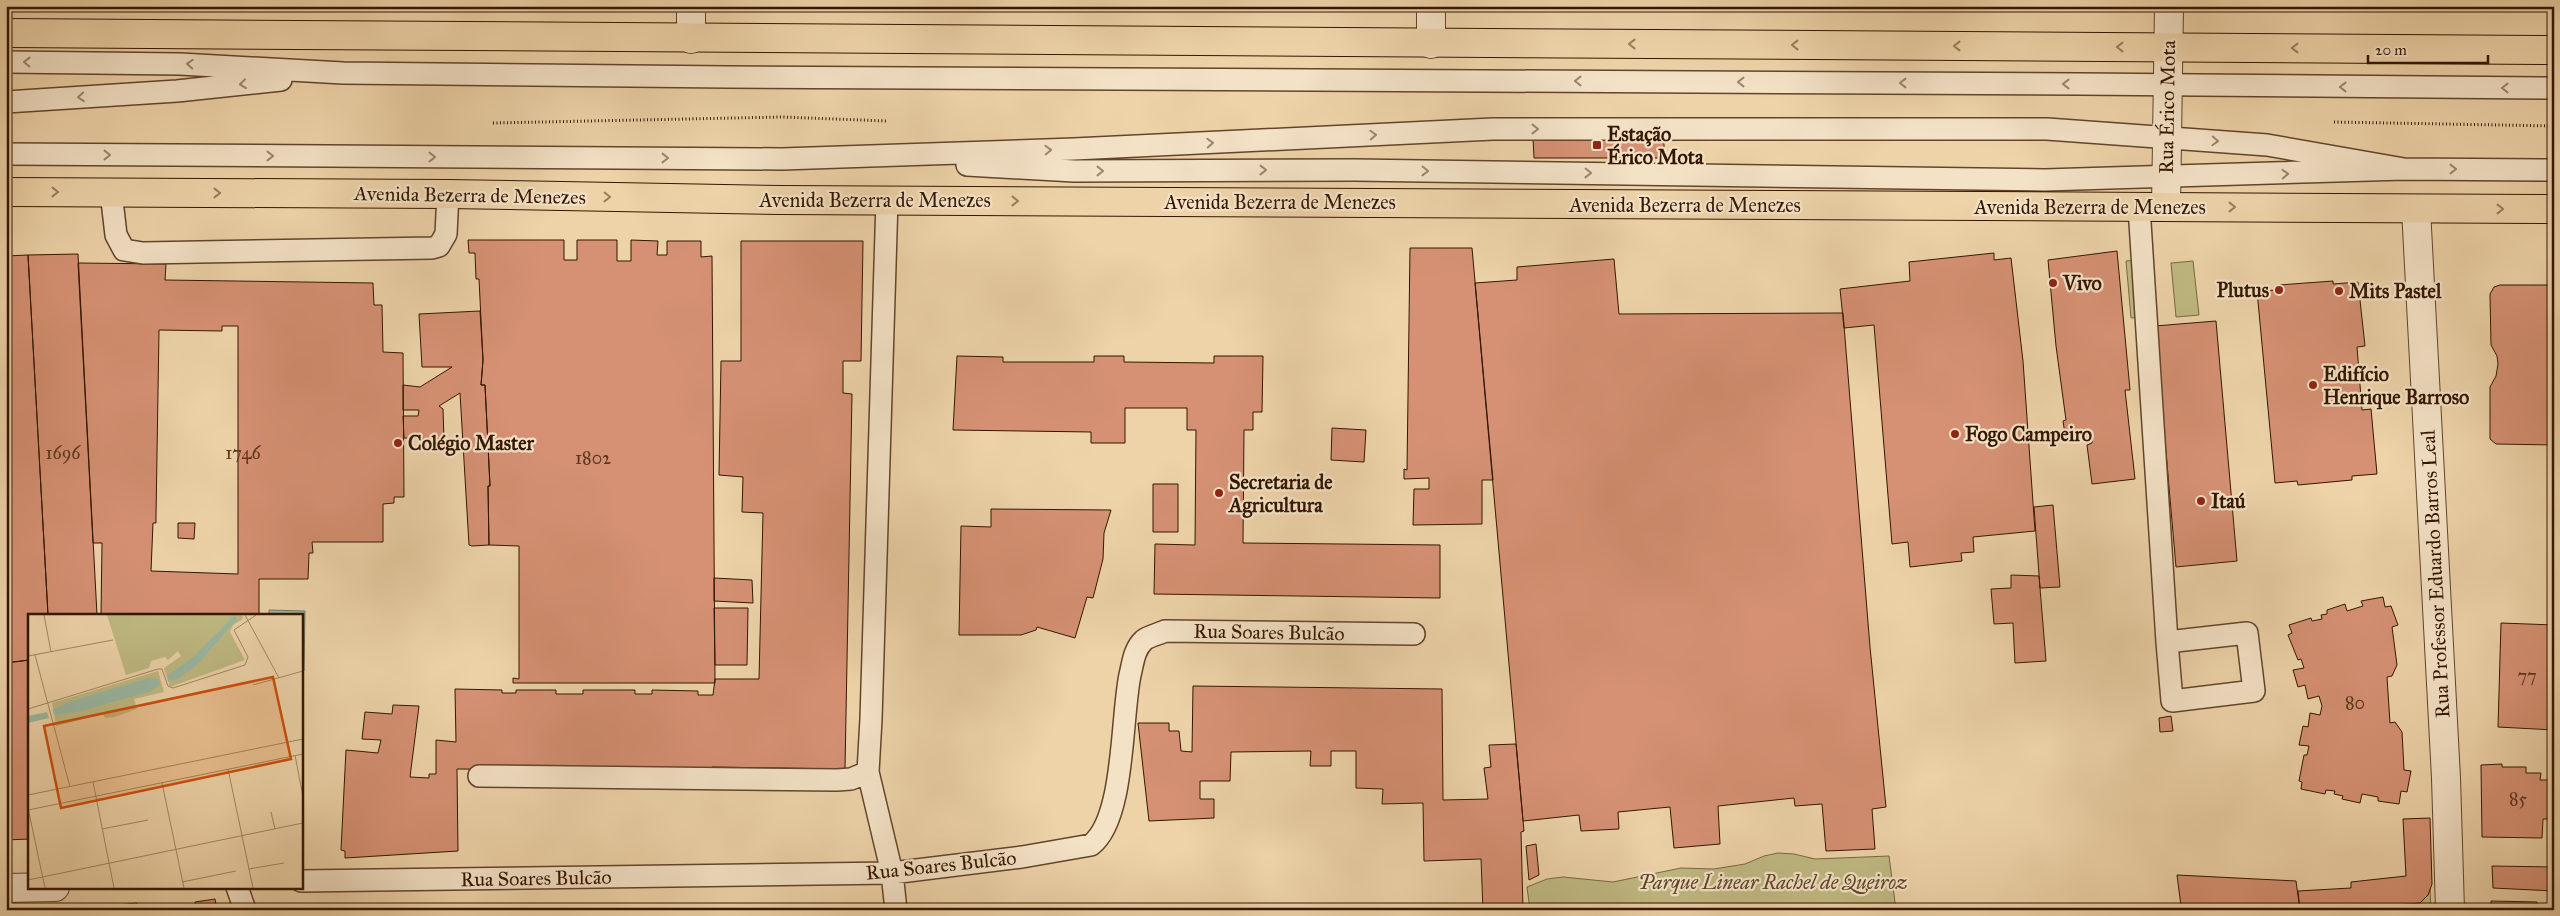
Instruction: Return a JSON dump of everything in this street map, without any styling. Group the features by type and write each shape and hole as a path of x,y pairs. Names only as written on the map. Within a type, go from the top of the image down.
{"main road":[{"path":"6,33 2554,50"},
{"name":"Avenida Bezerra de Menezes","path":"6,192 448,194 887,200 2554,209"}],"street":[{"path":"691,6 691,39"},
{"path":"1431,6 1431,44"},
{"name":"Rua Érico Mota","path":"2166,207 2169,6"},
{"name":"Rua Professor Eduardo Barros Leal","path":"2416,209 2446,778 2450,910"},
{"path":"6,888 28,888"}],"lane":[{"path":"6,62 180,64 343,73 728,77 2554,88"},
{"path":"6,102 177,91 343,73"},
{"name":"Avenida Bezerra de Menezes","path":"6,154 842,158 1493,129 2047,129 2267,145 2404,169"},
{"name":"Avenida Bezerra de Menezes","path":"842,158 1074,171 1355,170 2045,180 2404,169 2554,170"},
{"path":"111,192 118,243 124,250 143,253 432,248 439,246 446,234 448,194"},
{"path":"887,200 872,719 868,772 892,873 896,910"},
{"path":"2138,207 2167,642 2172,701 2254,691 2247,633 2167,642"},
{"name":"Rua Soares Bulcão","path":"302,882 892,873 1022,857 1091,845 1100,838 1107,826 1113,806 1129,681 1135,654 1144,640 1165,631 1414,634"},
{"path":"479,776 837,780 850,779 868,772"},
{"path":"237,888 245,910"}],"path":[{"path":"2327,122 2554,126"}],"green space":[{"path":"2150,259 2155,316 2131,318 2126,261"},
{"path":"2193,261 2199,315 2176,317 2171,263"},
{"name":"Parque Linear Rachel de Queiroz","path":"1778,853 1794,854 1815,859 1889,856 1896,910 1530,910 1527,887 1547,879 1563,877 1613,882 1681,868 1714,869 1745,864 1764,856"},
{"path":"2430,889 2431,910 2334,910 2417,904 2428,895"},
{"path":"2181,906 2259,910 1979,910"}],"shaded area":[{"path":"269,610 305,611 304,671 302,671 302,614 269,614"}],"building":[{"path":"1533,138 1664,138 1664,158 1534,158"},
{"path":"468,240 564,240 564,260 577,260 577,240 617,240 617,261 631,261 631,240 658,241 657,255 667,255 667,241 701,241 701,257 712,256 715,683 513,683 513,678 519,679 519,546 489,545 488,486 490,486 485,385 481,385 483,360 479,279 476,279 475,253 469,253"},
{"path":"741,241 863,241 861,361 843,361 843,393 852,394 845,769 712,767 712,771 457,769 458,851 345,858 345,851 341,850 346,750 378,753 381,740 362,739 365,712 392,714 393,705 419,706 410,777 429,778 429,774 436,774 436,740 456,742 455,689 502,690 502,693 516,693 516,690 556,690 556,694 583,694 583,690 635,690 635,694 652,694 652,690 698,691 698,695 713,695 715,679 759,679 763,513 742,512 743,477 719,475 721,361 741,361"},
{"path":"1410,248 1472,248 1493,480 1482,480 1482,524 1413,525 1414,489 1429,489 1429,478 1404,479 1404,469 1407,470"},
{"path":"2117,251 2130,390 2125,390 2135,479 2092,484 2087,445 2092,443 2092,435 2066,440 2063,421 2066,420 2056,346 2048,260"},
{"name":"Fogo Campeiro","path":"1994,253 1994,260 2011,258 2023,361 2035,531 1973,537 1974,552 1961,553 1962,561 1910,567 1908,542 1892,544 1874,325 1844,328 1840,289 1910,281 1909,262"},
{"path":"78,254 97,614 48,614 28,255"},
{"path":"28,255 48,614 28,614 28,660 6,663 6,256"},
{"path":"1614,259 1619,314 1843,313 1870,647 1886,807 1872,809 1875,849 1826,851 1822,804 1795,806 1794,798 1718,806 1720,844 1674,848 1670,807 1618,812 1619,829 1581,831 1579,815 1523,821 1475,283 1517,280 1517,267"},
{"path":"78,263 166,264 165,280 373,283 374,305 382,305 383,352 403,353 404,497 394,497 394,503 383,504 383,542 312,542 313,553 309,553 308,579 259,579 259,614 101,614 102,543 93,543","holes":["222,326 238,326 238,574 151,571 153,523 156,523 159,330 222,331"]},
{"name":"Edifício Henrique Barroso","path":"2333,281 2333,284 2358,282 2365,346 2357,347 2362,410 2371,409 2377,474 2352,476 2352,480 2298,485 2297,481 2275,483 2257,291 2279,290 2279,285"},
{"path":"2500,285 2554,285 2554,445 2496,444 2490,439 2490,387 2496,376 2498,364 2497,356 2491,345 2490,294 2494,287"},
{"path":"480,311 483,360 481,385 485,385 490,486 488,486 489,545 472,546 469,545 460,393 439,406 443,409 444,439 404,438 403,416 418,416 419,410 403,410 403,385 420,387 452,367 422,367 419,314"},
{"name":"Itaú","path":"2216,321 2237,561 2176,567 2155,326"},
{"name":"Secretaria de Agricultura","path":"957,356 1003,357 1003,362 1094,362 1094,356 1124,356 1124,362 1214,363 1214,356 1263,356 1262,412 1253,412 1253,430 1244,430 1243,543 1440,545 1440,598 1154,594 1155,544 1195,545 1196,430 1187,430 1187,408 1125,408 1125,443 1091,443 1091,432 953,430"},
{"path":"1332,428 1366,430 1364,462 1331,460"},
{"path":"1153,484 1178,484 1178,532 1153,532"},
{"path":"2053,505 2060,587 2040,588 2034,507"},
{"path":"991,509 1111,510 1104,533 1103,559 1093,598 1087,597 1075,638 1037,627 1036,630 1021,635 959,635 961,526 991,527"},
{"path":"178,523 195,523 194,539 178,538"},
{"path":"2011,575 2039,576 2046,661 2015,663 2013,623 1994,624 1991,589 2011,588"},
{"path":"714,578 752,580 753,603 714,601"},
{"path":"2383,597 2385,607 2391,606 2398,625 2392,627 2397,665 2392,676 2387,677 2390,723 2395,722 2402,732 2404,770 2411,771 2407,792 2401,791 2399,804 2378,801 2378,797 2362,794 2360,803 2342,799 2343,796 2334,794 2335,791 2326,790 2325,794 2301,789 2302,782 2299,781 2304,755 2307,755 2309,746 2299,745 2303,726 2308,727 2310,713 2320,715 2322,706 2319,696 2308,699 2305,685 2298,687 2293,670 2304,668 2301,659 2298,660 2288,635 2292,633 2289,625 2311,618 2312,621 2322,619 2321,615 2327,614 2327,610 2345,604 2347,611 2363,606 2361,601"},
{"path":"714,608 748,608 747,665 715,665"},
{"path":"2501,623 2554,625 2554,730 2498,727"},
{"path":"28,660 28,839 6,840 6,663"},
{"path":"1193,686 1442,689 1443,800 1488,799 1484,768 1491,767 1489,745 1516,744 1524,831 1521,832 1523,910 1483,910 1481,859 1424,861 1423,803 1382,804 1383,789 1356,788 1356,751 1331,751 1331,766 1310,766 1311,751 1231,752 1230,781 1200,781 1200,799 1214,799 1214,818 1149,821 1138,723 1169,723 1169,731 1179,731 1181,751 1192,752"},
{"path":"2171,716 2173,731 2160,732 2159,718"},
{"path":"2502,764 2502,767 2526,767 2526,773 2541,773 2540,780 2554,780 2554,819 2543,819 2542,838 2482,837 2481,765"},
{"path":"2430,818 2432,884 2428,895 2420,903 2334,910 2300,910 2298,891 2351,888 2351,882 2406,876 2403,819"},
{"path":"1536,844 1539,875 1529,880 1526,846"},
{"path":"2492,866 2554,867 2554,891 2493,888"},
{"path":"2177,875 2296,881 2300,910 2181,906"},
{"path":"215,899 217,910 196,910 195,902"},
{"path":"2491,901 2537,902 2536,910 2491,910"},
{"path":"137,903 139,910 120,910 118,905"}],"place":[{"name":"Estação Érico Mota","path":"1597,145"},
{"name":"Vivo","path":"2053,283"},
{"name":"Plutus","path":"2279,290"},
{"name":"Mits Pastel","path":"2339,291"},
{"name":"Edifício Henrique Barroso","path":"2313,385"},
{"name":"Fogo Campeiro","path":"1955,434"},
{"name":"Colégio Master","path":"398,443"},
{"name":"Secretaria de Agricultura","path":"1219,493"},
{"name":"Itaú","path":"2201,501"}]}
